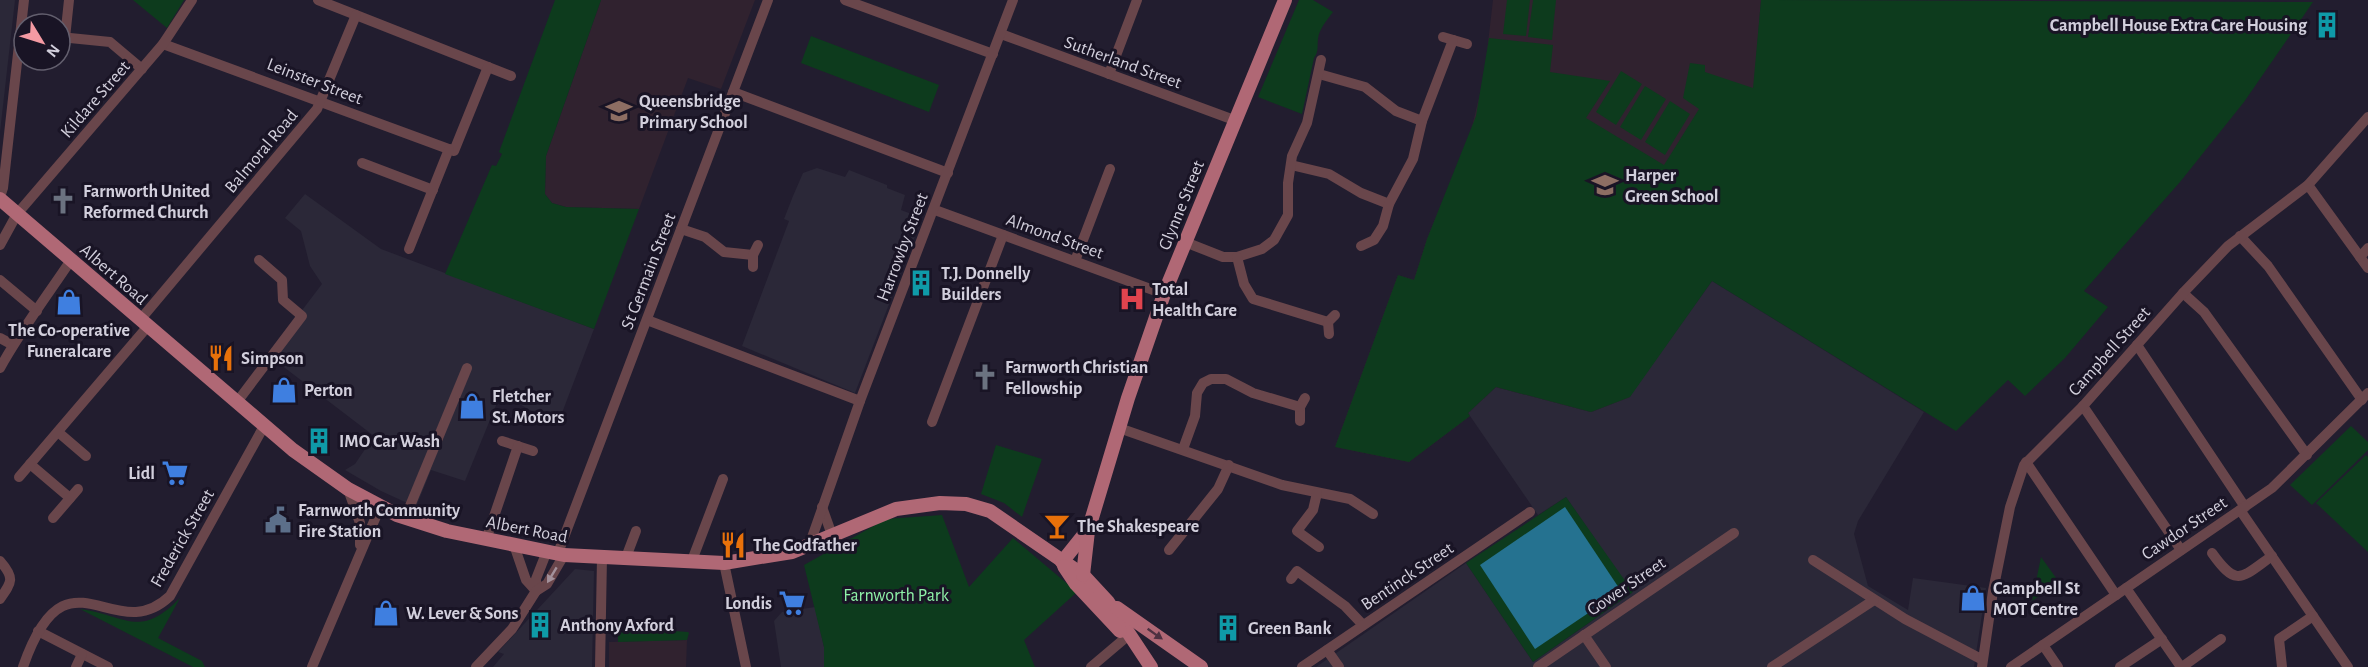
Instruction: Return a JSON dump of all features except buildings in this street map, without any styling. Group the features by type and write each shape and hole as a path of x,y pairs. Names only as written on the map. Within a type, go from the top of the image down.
{"main road":[{"name":"Glynne Street","path":"1083,575 1088,531 1119,428 1164,294 1285,0"},
{"name":"Albert Road","path":"0,198 264,426 308,461 348,489 405,518 486,540 556,553 625,560 724,563 758,560 809,546 896,509 940,503 966,504 990,511 1083,575 1108,602"},
{"name":"Glynne Street","path":"1062,562 1077,547 1088,531"},
{"path":"1062,562 1076,584 1128,635 1151,667"},
{"path":"1108,602 1128,635"},
{"path":"1108,602 1201,667"}],"street":[{"name":"Kildare Street","path":"0,245 17,214 163,44 192,0"},
{"path":"318,0 511,76"},
{"name":"St Germain Street","path":"556,553 768,0"},
{"path":"845,0 872,5 993,54"},
{"name":"Harrowby Street","path":"809,546 860,401 935,210 1013,0"},
{"path":"1109,74 1137,0"},
{"name":"Balmoral Road","path":"19,477 58,432 296,136 321,101 356,15"},
{"name":"Sutherland Street","path":"1001,34 1234,120"},
{"path":"72,38 110,42 142,69"},
{"path":"1361,246 1378,243 1389,204 1413,159 1422,121 1448,38 1467,44"},
{"name":"Leinster Street","path":"163,44 452,150"},
{"path":"1185,242 1223,257 1237,257 1262,249 1274,240 1288,215 1291,165 1307,123 1321,60"},
{"path":"409,249 488,67"},
{"path":"0,198 17,72"},
{"path":"1319,75 1365,87 1396,111 1422,121"},
{"path":"733,92 948,173"},
{"name":"Campbell Street","path":"1982,663 2010,507 2026,462 2083,406 2183,293 2240,236 2308,185 2368,117"},
{"path":"362,163 433,190"},
{"path":"1291,165 1329,174 1361,193 1389,204"},
{"path":"1075,261 1100,180 1110,169"},
{"path":"2308,185 2368,268"},
{"name":"Almond Street","path":"935,210 1164,294"},
{"path":"681,229 705,237 724,252 753,261 758,244"},
{"path":"932,422 1004,235"},
{"path":"2240,236 2268,266 2365,397"},
{"path":"2360,257 2368,248"},
{"path":"1237,257 1244,284 1253,299 1331,323"},
{"path":"0,368 26,323 37,311 71,260"},
{"path":"237,402 302,316 283,300 282,280 259,260"},
{"path":"0,280 37,311"},
{"path":"2183,293 2204,312 2307,455"},
{"path":"647,320 860,401"},
{"path":"0,338 13,345"},
{"path":"2137,345 2272,556 2348,667"},
{"path":"405,518 467,368"},
{"path":"1183,449 1195,416 1197,393 1200,386 1211,379 1226,380 1253,393 1302,403 1300,421"},
{"name":"Cawdor Street","path":"2011,667 2272,488 2365,397"},
{"path":"2083,406 2181,550"},
{"name":"Frederick Street","path":"23,667 38,632 54,611 74,603 92,603 129,614 147,611 163,602 176,588 264,426"},
{"path":"1119,428 1282,485 1350,499 1373,514"},
{"path":"58,432 86,456"},
{"path":"502,441 533,451"},
{"path":"486,540 518,446"},
{"path":"2026,462 2116,595"},
{"path":"30,464 74,493 53,518"},
{"path":"1169,550 1218,489 1229,465"},
{"path":"692,563 723,479"},
{"path":"348,489 360,522 360,551"},
{"path":"1317,493 1313,510 1297,531 1319,547"},
{"path":"312,667 380,507"},
{"path":"822,507 832,535"},
{"name":"Bentinck Street","path":"1302,667 1530,512"},
{"path":"625,560 636,531"},
{"name":"Gower Street","path":"1538,667 1734,533"},
{"path":"514,545 526,580 536,591"},
{"path":"536,591 536,579 556,553"},
{"path":"476,667 512,628 536,591 547,584 556,553"},
{"path":"2212,553 2226,573 2234,577 2244,575 2272,556"},
{"path":"600,667 602,557"},
{"path":"1813,560 1905,620 1982,663"},
{"path":"0,561 9,572 10,580 9,588 0,599"},
{"path":"724,563 746,667"},
{"path":"1291,579 1297,571 1345,606 1363,626"},
{"path":"2126,588 2182,667 2221,639"},
{"path":"1772,667 1874,600"},
{"path":"2282,667 2279,639 2313,616"},
{"path":"38,632 108,667"},
{"path":"1091,667 1128,635"},
{"path":"1584,635 1606,667"},
{"path":"2120,667 2162,639"},
{"path":"2043,645 2058,667"},
{"path":"1327,650 1339,667"},
{"path":"76,667 82,654"}],"shaded area":[{"path":"0,0 15,0 12,12 0,132"},
{"name":"Queensbridge Primary School","path":"601,0 755,0 721,89 688,78 639,209 566,207 552,203 545,194 546,156"},
{"name":"Harper Green School","path":"1493,0 1761,0 1754,88 1630,397 1591,412 1496,387 1468,413 1470,416 1409,462 1335,447 1398,275 1414,280 1427,239 1471,131 1484,77"},
{"path":"817,168 845,177 849,170 887,185 887,188 905,195 901,210 922,218 855,393 742,346 789,221 784,219 793,196 803,173"},
{"path":"305,194 381,249 594,329 557,426 501,393 465,481 431,470 416,507 381,491 345,470 355,464 374,436 268,355 322,284 310,266 301,231 285,218"},
{"path":"1712,281 1924,412 1858,521 1854,534 1868,586 1908,610 1913,578 1986,588 1974,667 1316,667 1466,563 1533,662 1632,593 1566,497 1538,515 1468,413 1496,387 1591,412 1629,397"},
{"name":"Anthony Axford","path":"575,569 594,571 592,667 493,667 504,654 498,652"},
{"path":"815,607 824,647 824,667 781,667 774,621 782,612"},
{"path":"687,640 686,667 609,667 609,642"}],"green space":[{"path":"133,0 184,0 167,28"},
{"path":"555,0 601,0 546,156 545,194 552,203 566,207 639,209 594,329 445,274 492,165 496,166 502,154 499,152"},
{"path":"1299,0 1313,0 1333,12 1319,35 1302,114 1258,97"},
{"path":"1507,0 1530,0 1526,36 1503,34"},
{"path":"1533,0 1556,0 1552,40 1528,37"},
{"path":"1761,0 2313,2 2244,102 2180,182 2084,291 2108,307 2065,358 2025,396 2008,380 1956,431 1712,281 1630,397 1591,412 1496,387 1468,413 1470,416 1409,462 1335,447 1398,275 1414,280 1427,239 1476,116 1489,38 1553,45 1550,72 1610,81 1586,118 1664,165 1699,109 1683,98 1690,63 1705,65 1705,72 1753,88"},
{"path":"811,36 939,85 929,112 801,63"},
{"path":"1621,71 1642,84 1616,125 1596,112"},
{"path":"1645,86 1666,99 1641,140 1620,127"},
{"path":"1670,101 1690,114 1665,155 1645,142"},
{"path":"2351,426 2368,442 2368,450 2312,505 2290,485"},
{"path":"996,445 1042,459 1022,517 1004,503 981,494"},
{"path":"2366,455 2368,457 2368,552 2316,503"},
{"path":"1566,497 1633,592 1533,662 1466,563"},
{"name":"Farnworth Park","path":"942,515 969,587 1013,538 1077,592 1024,640 1035,667 824,667 824,647 804,565 886,519"},
{"path":"2041,557 2059,582 2032,601"},
{"path":"180,598 158,638 202,661 205,667 193,667 80,609 132,622 142,622 166,611"},
{"path":"618,627 689,633 687,640 618,642"}],"water":[{"path":"1565,507 1621,591 1535,649 1480,565"}],"place":[{"name":"Campbell House Extra Care Housing","path":"2327,25"},
{"name":"Queensbridge Primary School","path":"619,111"},
{"name":"Harper Green School","path":"1605,185"},
{"name":"Farnworth United Reformed Church","path":"63,201"},
{"name":"T.J. Donnelly Builders","path":"921,283"},
{"name":"Total Health Care","path":"1132,299"},
{"name":"The Co-operative Funeralcare","path":"69,302"},
{"name":"Simpson","path":"221,358"},
{"name":"Farnworth Christian Fellowship","path":"985,377"},
{"name":"Perton","path":"284,390"},
{"name":"Fletcher St. Motors","path":"472,406"},
{"name":"IMO Car Wash","path":"319,441"},
{"name":"Lidl","path":"175,473"},
{"name":"Farnworth Community Fire Station","path":"278,520"},
{"name":"The Shakespeare","path":"1057,526"},
{"name":"The Godfather","path":"733,545"},
{"name":"Campbell St MOT Centre","path":"1973,598"},
{"name":"Londis","path":"792,603"},
{"name":"W. Lever & Sons","path":"386,613"},
{"name":"Anthony Axford","path":"540,625"},
{"name":"Green Bank","path":"1228,628"}]}
